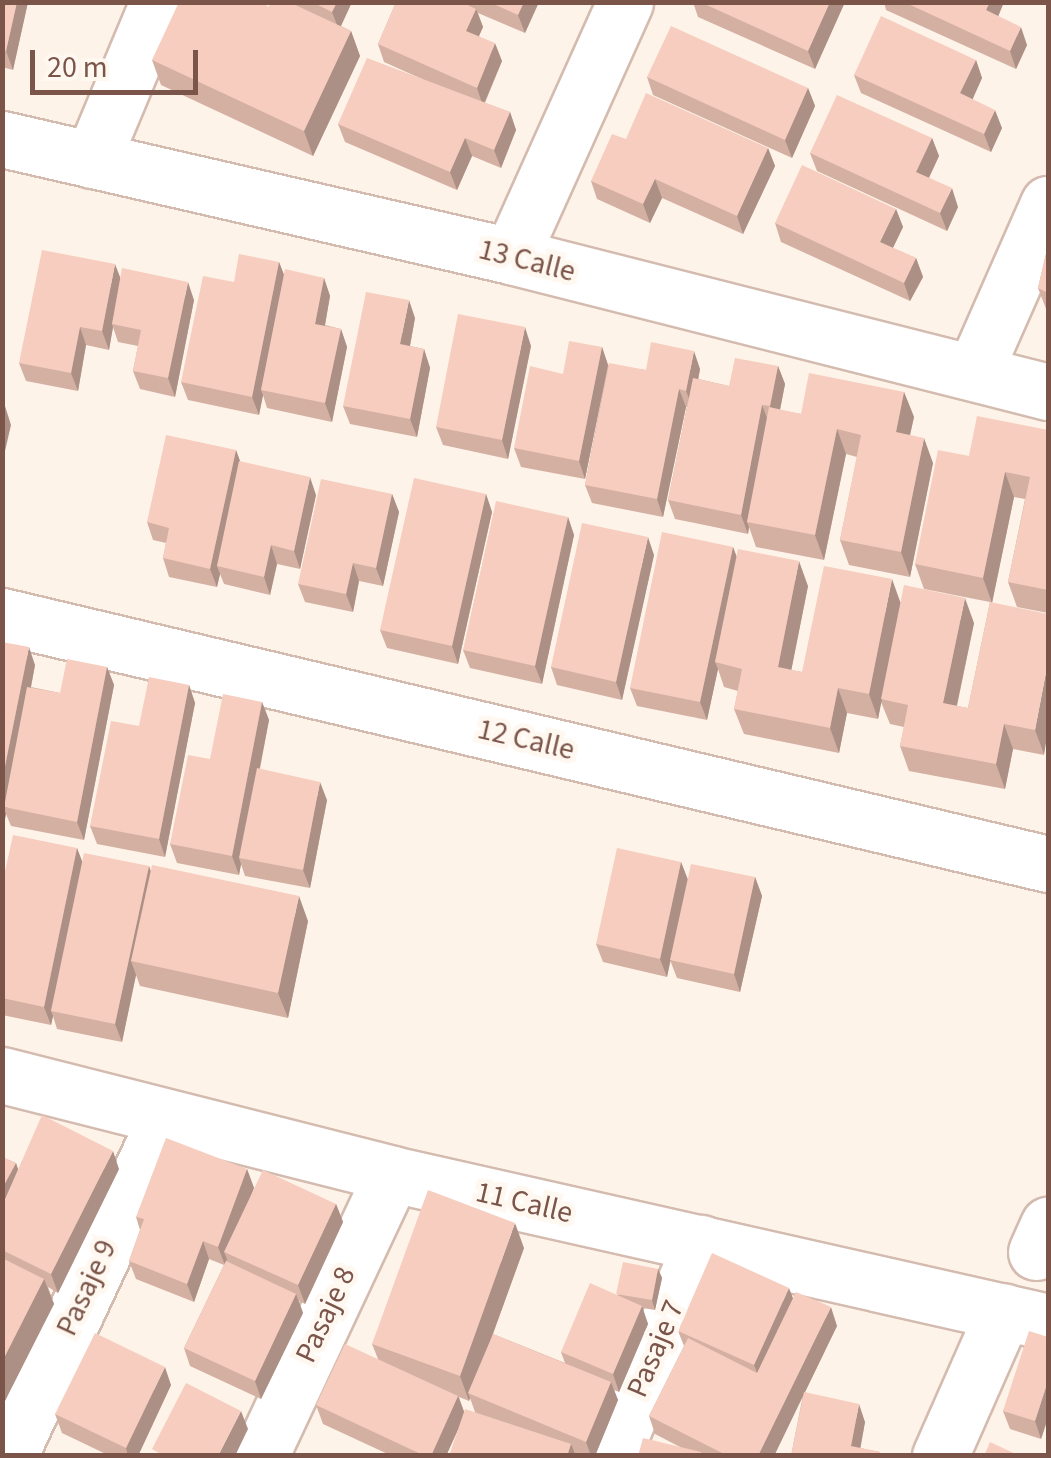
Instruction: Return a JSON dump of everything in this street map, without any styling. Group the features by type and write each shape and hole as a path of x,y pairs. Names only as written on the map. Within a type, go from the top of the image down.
{"street":[{"path":"92,160 158,2"},
{"path":"511,256 624,2"},
{"name":"13 Calle","path":"2,138 511,256 1048,392"},
{"path":"974,372 1048,204"},
{"name":"12 Calle","path":"2,616 1048,864"},
{"name":"11 Calle","path":"2,1075 165,1120 392,1174 1026,1317"},
{"name":"Pasaje 9","path":"10,1456 165,1120"},
{"name":"Pasaje 8","path":"260,1456 392,1174"},
{"name":"Pasaje 7","path":"612,1456 701,1243"},
{"path":"940,1456 1026,1317"}],"building":[{"path":"2,2 17,2 6,51 2,50"},
{"path":"179,2 260,2 269,7 271,2 289,2 351,31 304,131 152,60"},
{"path":"312,2 337,2 332,12"},
{"path":"396,2 461,2 476,9 466,31 495,43 477,88 378,44"},
{"path":"489,2 524,2 518,15"},
{"path":"700,2 830,2 808,51"},
{"path":"904,2 990,2 986,10 1021,27 1010,51"},
{"path":"881,16 976,60 960,93 995,110 984,134 854,75"},
{"path":"671,26 808,88 785,140 647,77"},
{"path":"367,58 510,112 494,150 465,138 450,172 338,124"},
{"path":"646,93 768,148 737,216 655,179 643,204 591,181 612,134 626,139"},
{"path":"837,95 932,138 916,172 952,188 940,213 810,153"},
{"path":"802,165 896,209 880,242 916,258 904,283 775,223"},
{"path":"1048,245 1048,293 1038,288"},
{"path":"42,250 115,264 102,331 80,327 71,373 19,363"},
{"path":"239,254 279,262 252,397 181,382 203,276 234,282"},
{"path":"122,268 188,282 168,378 133,371 141,330 112,324"},
{"path":"285,269 324,278 315,324 341,329 325,403 261,390"},
{"path":"366,292 409,300 400,344 424,349 410,419 343,406"},
{"path":"458,314 525,327 502,440 436,427"},
{"path":"569,341 602,347 579,461 514,448 530,366 563,374"},
{"path":"651,342 694,351 686,391 679,389 657,499 585,485 609,363 646,370"},
{"path":"735,358 778,366 770,406 762,405 741,515 668,500 693,378 729,386"},
{"path":"809,373 904,392 896,432 924,438 901,552 840,540 861,435 837,429 815,535 747,522 769,407 801,414"},
{"path":"977,416 1048,430 1048,590 1008,582 1030,477 1005,472 983,578 915,564 938,450 969,456"},
{"path":"166,435 236,450 210,569 163,558 169,528 147,522"},
{"path":"239,461 310,477 294,551 271,545 264,577 217,566"},
{"path":"414,478 486,494 452,646 380,630"},
{"path":"321,479 392,494 376,568 353,563 346,594 298,584"},
{"path":"496,501 568,517 535,666 463,650"},
{"path":"582,523 648,537 616,682 551,667"},
{"path":"662,532 733,547 700,702 630,688"},
{"path":"738,549 799,561 778,667 802,672 824,566 892,579 869,694 838,688 830,728 734,709 742,669 715,662"},
{"path":"904,585 965,598 943,703 968,708 990,602 1048,614 1048,662 1035,730 1004,724 996,764 900,746 908,705 881,699"},
{"path":"2,642 29,647 2,781"},
{"path":"67,659 107,667 77,822 4,807 27,687 60,693"},
{"path":"149,677 189,685 159,839 90,826 111,721 139,726"},
{"path":"223,694 262,702 232,856 170,844 188,755 210,759"},
{"path":"257,768 320,782 303,870 239,858"},
{"path":"13,835 77,848 44,1007 2,998 2,885"},
{"path":"617,848 681,862 660,959 596,944"},
{"path":"84,853 149,866 115,1024 51,1011"},
{"path":"691,864 755,877 734,974 670,960"},
{"path":"152,865 299,896 278,993 131,961"},
{"path":"42,1115 113,1151 51,1274 2,1250 2,1206"},
{"path":"166,1138 247,1169 218,1247 203,1241 187,1284 129,1261 144,1219 136,1217"},
{"path":"2,1157 16,1163 2,1189"},
{"path":"263,1170 336,1204 298,1285 224,1252"},
{"path":"428,1190 515,1223 460,1376 372,1344"},
{"path":"712,1253 789,1288 754,1365 678,1331"},
{"path":"2,1258 44,1279 2,1362"},
{"path":"226,1261 296,1294 255,1381 184,1348"},
{"path":"623,1262 658,1269 652,1300 616,1294"},
{"path":"590,1283 642,1306 613,1374 561,1352"},
{"path":"796,1292 831,1307 758,1456 728,1456 649,1416 688,1338 757,1373"},
{"path":"1029,1331 1048,1337 1048,1381 1035,1421 1003,1411"},
{"path":"95,1333 165,1367 126,1448 55,1414"},
{"path":"493,1334 611,1382 586,1442 468,1393"},
{"path":"345,1344 458,1396 431,1456 316,1405"},
{"path":"186,1383 241,1411 218,1456 164,1456 152,1449"},
{"path":"804,1392 859,1404 851,1446 880,1452 879,1456 791,1456"},
{"path":"465,1409 571,1444 567,1456 449,1456"},
{"path":"643,1438 701,1452 701,1456 638,1456"},
{"path":"990,1442 1020,1456 984,1456"}]}
